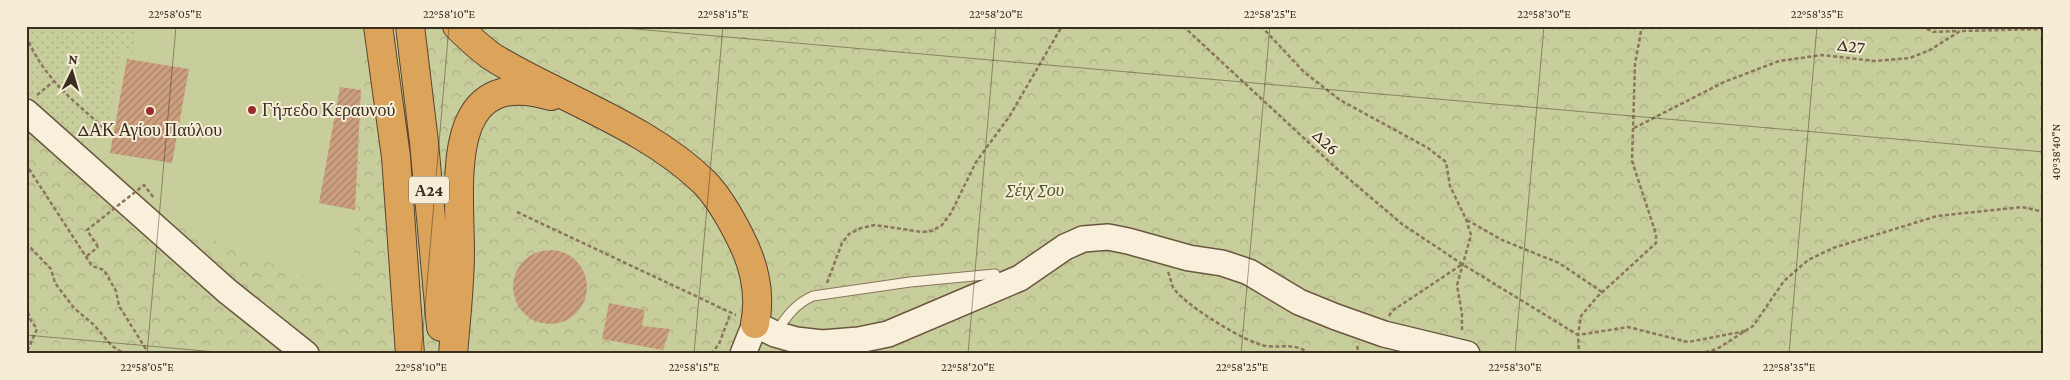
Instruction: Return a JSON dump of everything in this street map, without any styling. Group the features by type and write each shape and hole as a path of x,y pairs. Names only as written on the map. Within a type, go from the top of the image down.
{"highway":[{"name":"Α24","path":"378,26 396,157 410,354"},
{"name":"Α24","path":"410,26 424,142 443,354"},
{"path":"456,26 491,56 588,107 660,148 686,166 706,184 734,225 751,261 756,288 757,313 765,329"},
{"path":"453,354 460,255 460,167 465,133 471,117 489,98 510,92 545,95 588,107"}],"street":[{"path":"30,105 227,291 306,354"},
{"path":"743,354 765,329 796,340 822,343 859,340 888,334 1020,278 1065,248 1083,239 1108,238 1189,258 1222,263 1249,272 1299,302 1384,334 1465,353"}],"lane":[{"path":"765,329 803,300 813,296 910,282 995,274"}],"path":[{"path":"828,278 842,243 849,234 861,228 875,225 922,232 932,231 942,224 951,213 976,162 1009,117 1062,26"},
{"name":"Δ26","path":"1183,26 1336,168 1402,224 1462,264 1578,334"},
{"path":"1261,26 1304,72 1340,100 1428,148 1446,162 1450,186 1466,219 1470,235 1457,285 1462,314 1465,353"},
{"path":"1579,354 1578,334 1581,316 1602,292 1656,243 1656,234 1632,161 1635,64 1641,31 1645,26"},
{"path":"1921,26 1933,32 2043,28 2044,34"},
{"name":"Δ27","path":"1634,128 1724,82 1780,61 1822,55 1875,61 1910,58 1930,50 1960,31"},
{"path":"26,36 53,82 106,130"},
{"path":"30,105 53,82"},
{"path":"26,165 92,266 104,270 116,291 119,306 149,354"},
{"path":"87,256 98,247 87,230 144,185 154,198"},
{"path":"1699,354 1717,349 1753,326 1784,281 1808,260 1833,248 1937,216 2022,207 2044,212"},
{"path":"516,212 765,329"},
{"path":"1466,219 1502,240 1559,263 1602,292"},
{"path":"26,242 51,269 55,283 74,308 94,325 112,346 125,354"},
{"path":"1160,251 1174,290 1203,314 1235,334 1264,346 1300,347 1310,354"},
{"path":"1384,334 1384,325 1392,311 1462,264"},
{"path":"26,306 30,319 37,328 26,354"},
{"path":"711,354 719,344 731,312"},
{"path":"1578,334 1628,327 1688,342 1746,331"}],"green space":[{"name":"Σέιχ Σου","path":"26,26 2044,26 2044,354 26,354"},
{"path":"26,26 135,26 133,53 121,51 104,154 83,144 26,89"},
{"path":"135,26 363,26 352,296 163,220 83,144 98,128 107,136 121,51 133,53"}],"building":[{"name":"ΔΑΚ Αγίου Παύλου","path":"127,59 189,69 172,163 110,153"},
{"path":"340,87 361,90 355,210 319,203"},
{"path":"550,250 564,253 576,261 584,273 587,287 584,301 576,313 564,321 550,324 536,321 524,313 516,301 513,287 516,273 524,261 536,253"},
{"path":"609,303 645,310 642,326 670,329 663,350 602,339"}],"place":[{"name":"Γήπεδο Κεραυνού","path":"252,110"},
{"name":"ΔΑΚ Αγίου Παύλου","path":"150,111"}]}
